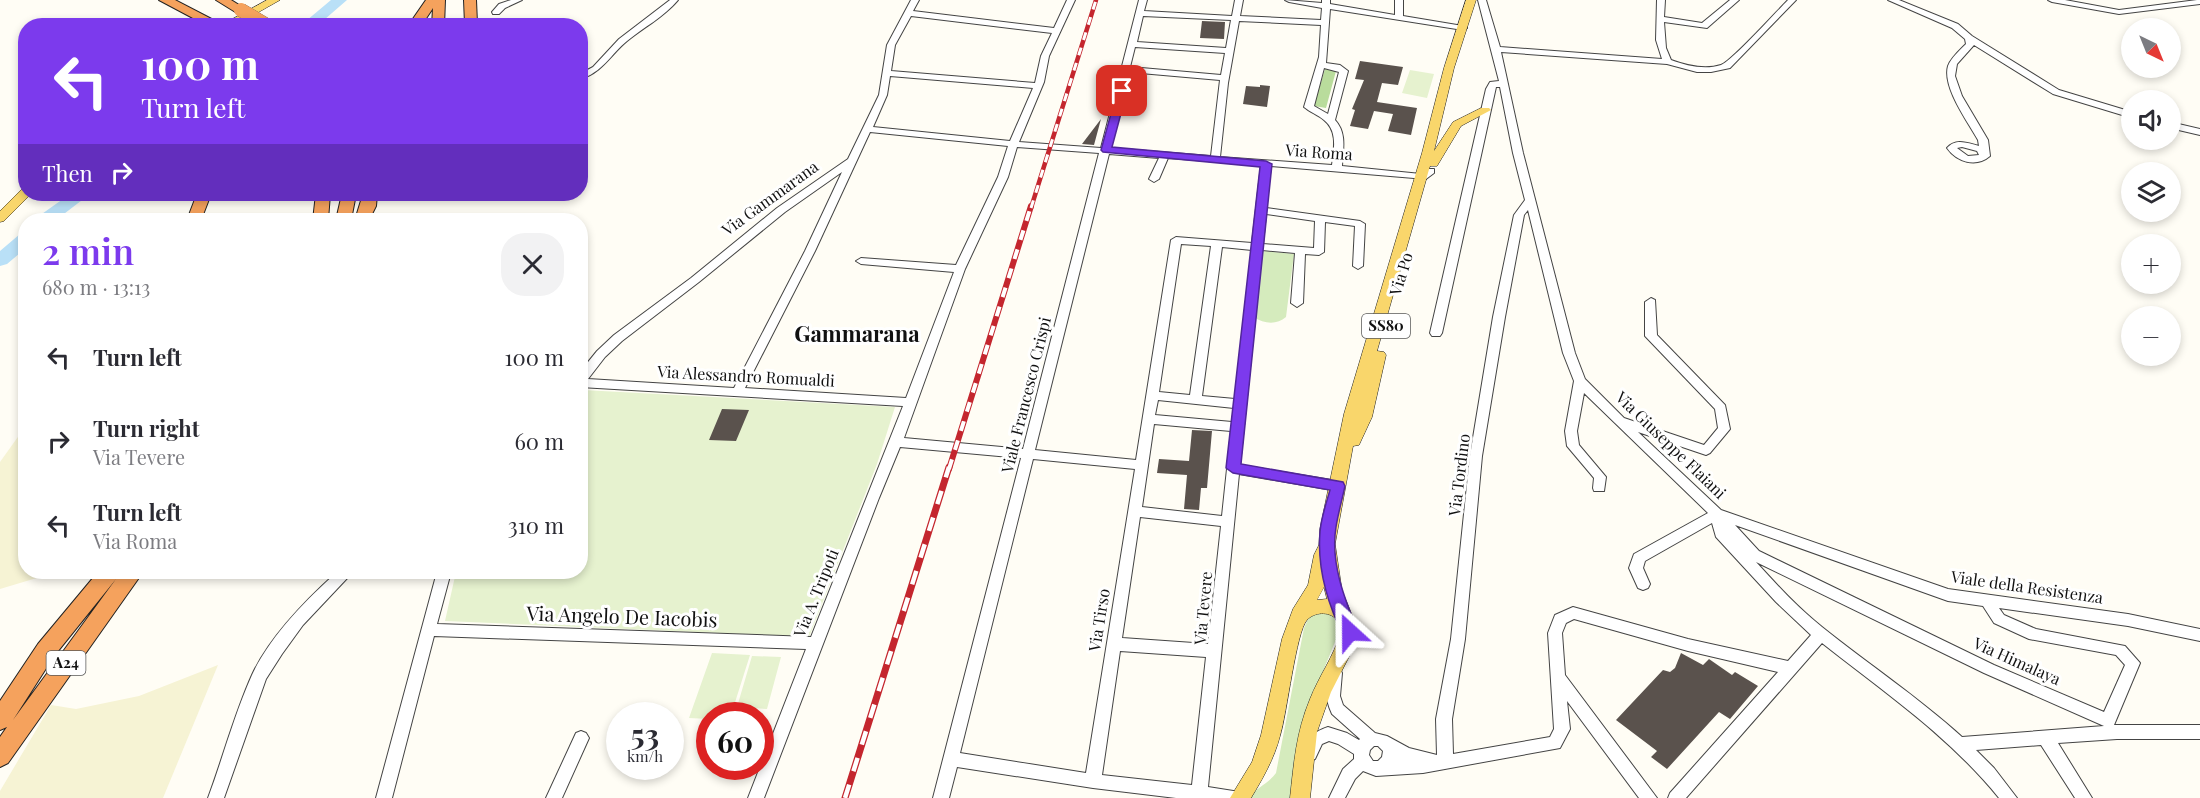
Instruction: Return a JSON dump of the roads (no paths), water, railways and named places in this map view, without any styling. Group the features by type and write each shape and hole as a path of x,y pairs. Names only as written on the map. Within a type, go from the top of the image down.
{"highway":[{"path":"165,0 202,18"},
{"path":"222,0 254,18"},
{"path":"420,18 434,0"},
{"path":"434,0 437,18"},
{"path":"470,0 471,18"},
{"name":"A24","path":"0,720 46,650 104,579"},
{"name":"A24","path":"0,756 129,579"}],"main road":[{"path":"240,18 275,0"},
{"name":"Via Po","path":"1339,483 1364,417 1388,318 1412,238 1449,68 1463,28 1478,3"},
{"name":"Via Po","path":"1343,614 1333,591 1327,544 1328,529 1352,414 1376,327 1428,170 1445,137 1457,70 1478,3"},
{"path":"1444,95 1447,100 1438,134 1445,137 1457,124 1485,110"},
{"path":"0,218 18,200"},
{"name":"Via Po","path":"1299,616 1301,607 1314,590 1319,578 1322,555 1327,544"},
{"path":"1299,616 1310,609 1322,606 1328,606 1343,614"},
{"name":"SS80","path":"1300,798 1305,764 1304,752 1316,708 1328,678 1335,670 1350,632 1343,614"},
{"name":"SS80","path":"1240,798 1260,766 1272,735 1291,639 1299,616"}],"street":[{"path":"496,12 502,6 518,0"},
{"path":"588,74 595,72 615,47 643,23 664,12 674,0"},
{"name":"Via Gammarana","path":"588,371 601,354 618,338 695,280 781,210 853,160 883,95 891,45 915,0"},
{"name":"Via A. Tripoti","path":"756,798 815,643 896,442 960,270 985,219 1040,82 1045,56 1071,0"},
{"name":"Viale Francesco Crispi","path":"941,798 1058,333 1134,44 1143,0"},
{"path":"1215,159 1225,78 1239,0"},
{"path":"1289,0 1326,3 1463,28"},
{"path":"1399,17 1400,0"},
{"path":"1661,0 1660,42 1663,56 1668,62"},
{"path":"1661,19 1704,26 1735,0"},
{"path":"1495,49 1668,62 1694,70 1713,70 1726,66 1792,0"},
{"path":"1892,0 1949,24 2056,92 2121,112"},
{"path":"2052,0 2132,12 2200,2"},
{"path":"1326,3 1321,65 1310,107 1331,119 1338,129 1337,168"},
{"name":"Via Giuseppe Flaiani","path":"1478,3 1505,84 1518,153 1569,354 1580,381 1717,514 1721,533 1797,614 1960,744 1991,775 2008,798"},
{"path":"909,13 1055,31"},
{"path":"1140,13 1323,24"},
{"path":"1969,38 1970,44 1953,64 1951,76 1958,96 1973,120 1983,140 1984,154 1980,160 1965,158 1953,151 1953,146 1973,130 1973,120"},
{"path":"1134,44 1230,51"},
{"path":"1321,65 1337,67 1344,71 1331,119"},
{"path":"1127,69 1225,78"},
{"path":"885,73 1037,86"},
{"path":"1436,333 1485,110 1493,84 1505,84"},
{"path":"2181,128 2200,132"},
{"name":"Via Roma","path":"868,129 1014,144 1165,154 1266,164 1428,170"},
{"path":"1154,179 1165,154"},
{"path":"738,391 853,160"},
{"name":"Via Tevere","path":"1199,792 1266,164"},
{"name":"Via Tordino","path":"1445,761 1444,719 1458,639 1478,446 1499,317 1519,215 1531,200"},
{"path":"1261,210 1360,224 1358,266"},
{"path":"1196,398 1217,243 1319,252 1320,218"},
{"name":"Via Tirso","path":"1093,781 1176,240 1217,243"},
{"path":"1297,303 1300,251"},
{"path":"861,261 960,270"},
{"path":"1620,421 1706,450 1724,429 1721,408 1651,336 1651,302"},
{"path":"1580,381 1571,431 1573,446 1600,477 1599,488"},
{"name":"Via Alessandro Romualdi","path":"588,382 910,402"},
{"path":"1152,395 1240,404"},
{"path":"1149,419 1238,427"},
{"path":"896,442 1141,465"},
{"path":"1233,468 1339,483"},
{"path":"1134,511 1227,522"},
{"path":"1643,585 1636,568 1639,558 1717,514"},
{"name":"Viale della Resistenza","path":"1717,514 1948,595 2128,620 2200,635"},
{"name":"Via Himalaya","path":"1717,514 1754,555 2112,726 2133,663 2120,650 2034,635 1999,619 1986,599"},
{"path":"216,798 259,676 268,659 338,579"},
{"path":"384,798 442,579"},
{"path":"1335,670 1332,696 1337,709 1365,750 1372,766 1380,768 1423,766 1555,743 1562,729 1555,633 1560,619 1573,613 1688,645 1790,668"},
{"name":"Via Angelo De Iacobis","path":"429,630 815,643"},
{"path":"1676,798 1821,634"},
{"path":"1114,644 1215,651"},
{"path":"1558,676 1649,798"},
{"path":"1960,744 2045,737 2112,726 2200,732"},
{"path":"1305,764 1313,744 1328,734 1342,738 1365,750"},
{"path":"2045,737 2085,798"},
{"path":"554,798 581,738"},
{"path":"1337,798 1365,750 1381,741 1388,747 1419,758 1445,761"},
{"path":"1380,768 1391,760 1388,747"},
{"path":"951,759 1093,781 1240,798"}],"waterway":[{"path":"317,18 340,0"},
{"path":"55,213 71,201"},
{"path":"0,260 18,245"}],"railway":[{"path":"1031,208 1096,0"},
{"path":"949,469 1031,206"},
{"path":"845,798 949,467"}],"district":[{"name":"Gammarana","path":"857,334"}]}
